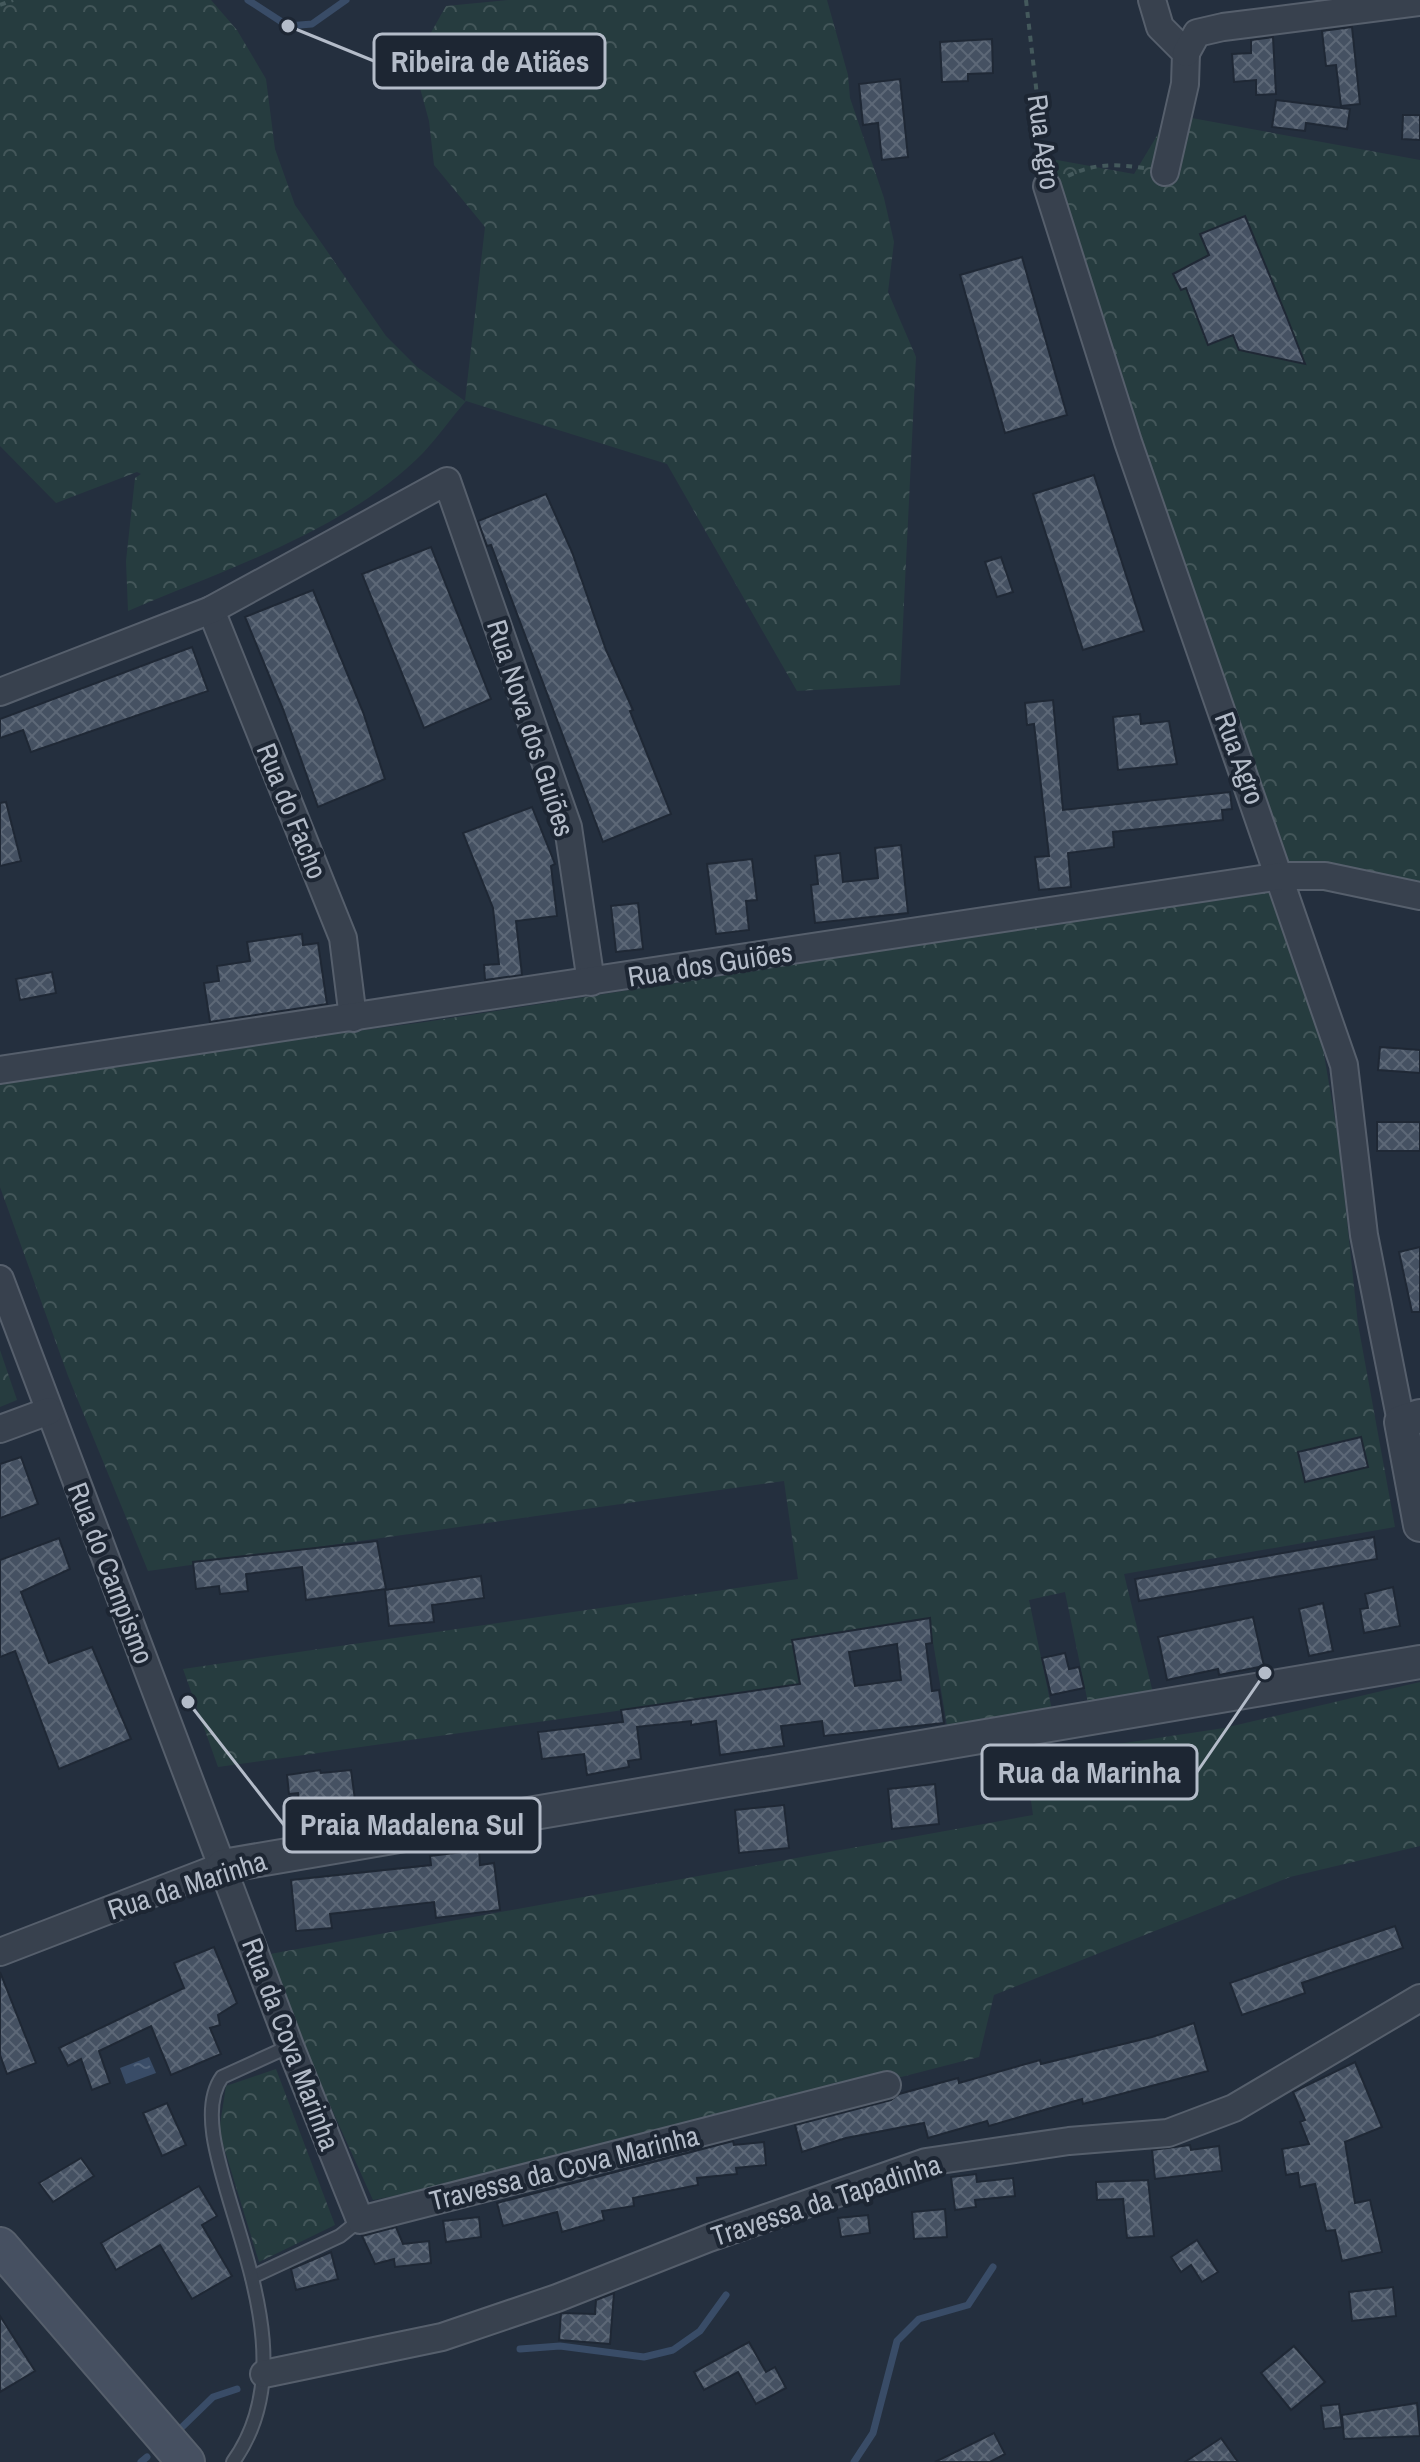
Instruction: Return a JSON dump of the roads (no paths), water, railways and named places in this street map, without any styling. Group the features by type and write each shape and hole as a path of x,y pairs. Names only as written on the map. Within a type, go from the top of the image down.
{"main road":[{"path":"0,2246 186,2462"}],"street":[{"path":"1152,0 1160,27 1186,53"},
{"path":"1165,172 1185,84 1186,53 1197,33 1420,2"},
{"name":"Rua Agro","path":"1047,186 1128,442 1344,1065 1364,1235 1410,1419 1420,1525"},
{"name":"Rua Nova dos Guiões","path":"211,610 447,481 568,827 591,982"},
{"path":"0,692 211,610"},
{"name":"Rua do Facho","path":"211,610 343,938 353,1018"},
{"name":"Rua dos Guiões","path":"0,1070 1281,876 1325,876 1420,896"},
{"name":"Rua do Campismo","path":"0,1279 223,1866"},
{"path":"0,1429 49,1411"},
{"name":"Rua da Marinha","path":"0,1952 223,1866 1420,1662"},
{"name":"Rua da Cova Marinha","path":"223,1866 290,2046 360,2220"},
{"name":"Travessa da Tapadinha","path":"264,2374 456,2332 926,2162 1069,2141 1168,2133 1234,2108 1420,1998"},
{"name":"Travessa da Cova Marinha","path":"360,2220 887,2085"}],"lane":[{"path":"233,2462 249,2439 260,2405 264,2333 252,2277 213,2138 215,2086 222,2077 290,2046"},
{"name":"Travessa da Cova Marinha","path":"252,2277 340,2236 360,2220"}],"water":[{"path":"149,2057 156,2073 126,2084 120,2068"}],"waterway":[{"path":"248,0 288,26 312,24 346,0"},
{"path":"854,2462 873,2433 897,2341 919,2319 968,2305 993,2267"},
{"path":"520,2349 560,2346 644,2357 673,2350 700,2331 726,2295"},
{"path":"178,2431 213,2397 237,2389"},
{"path":"141,2462 147,2457"}],"place":[{"name":"Ribeira de Atiães","path":"288,26"},
{"name":"Rua da Marinha","path":"1265,1673"},
{"name":"Praia Madalena Sul","path":"188,1702"}]}
